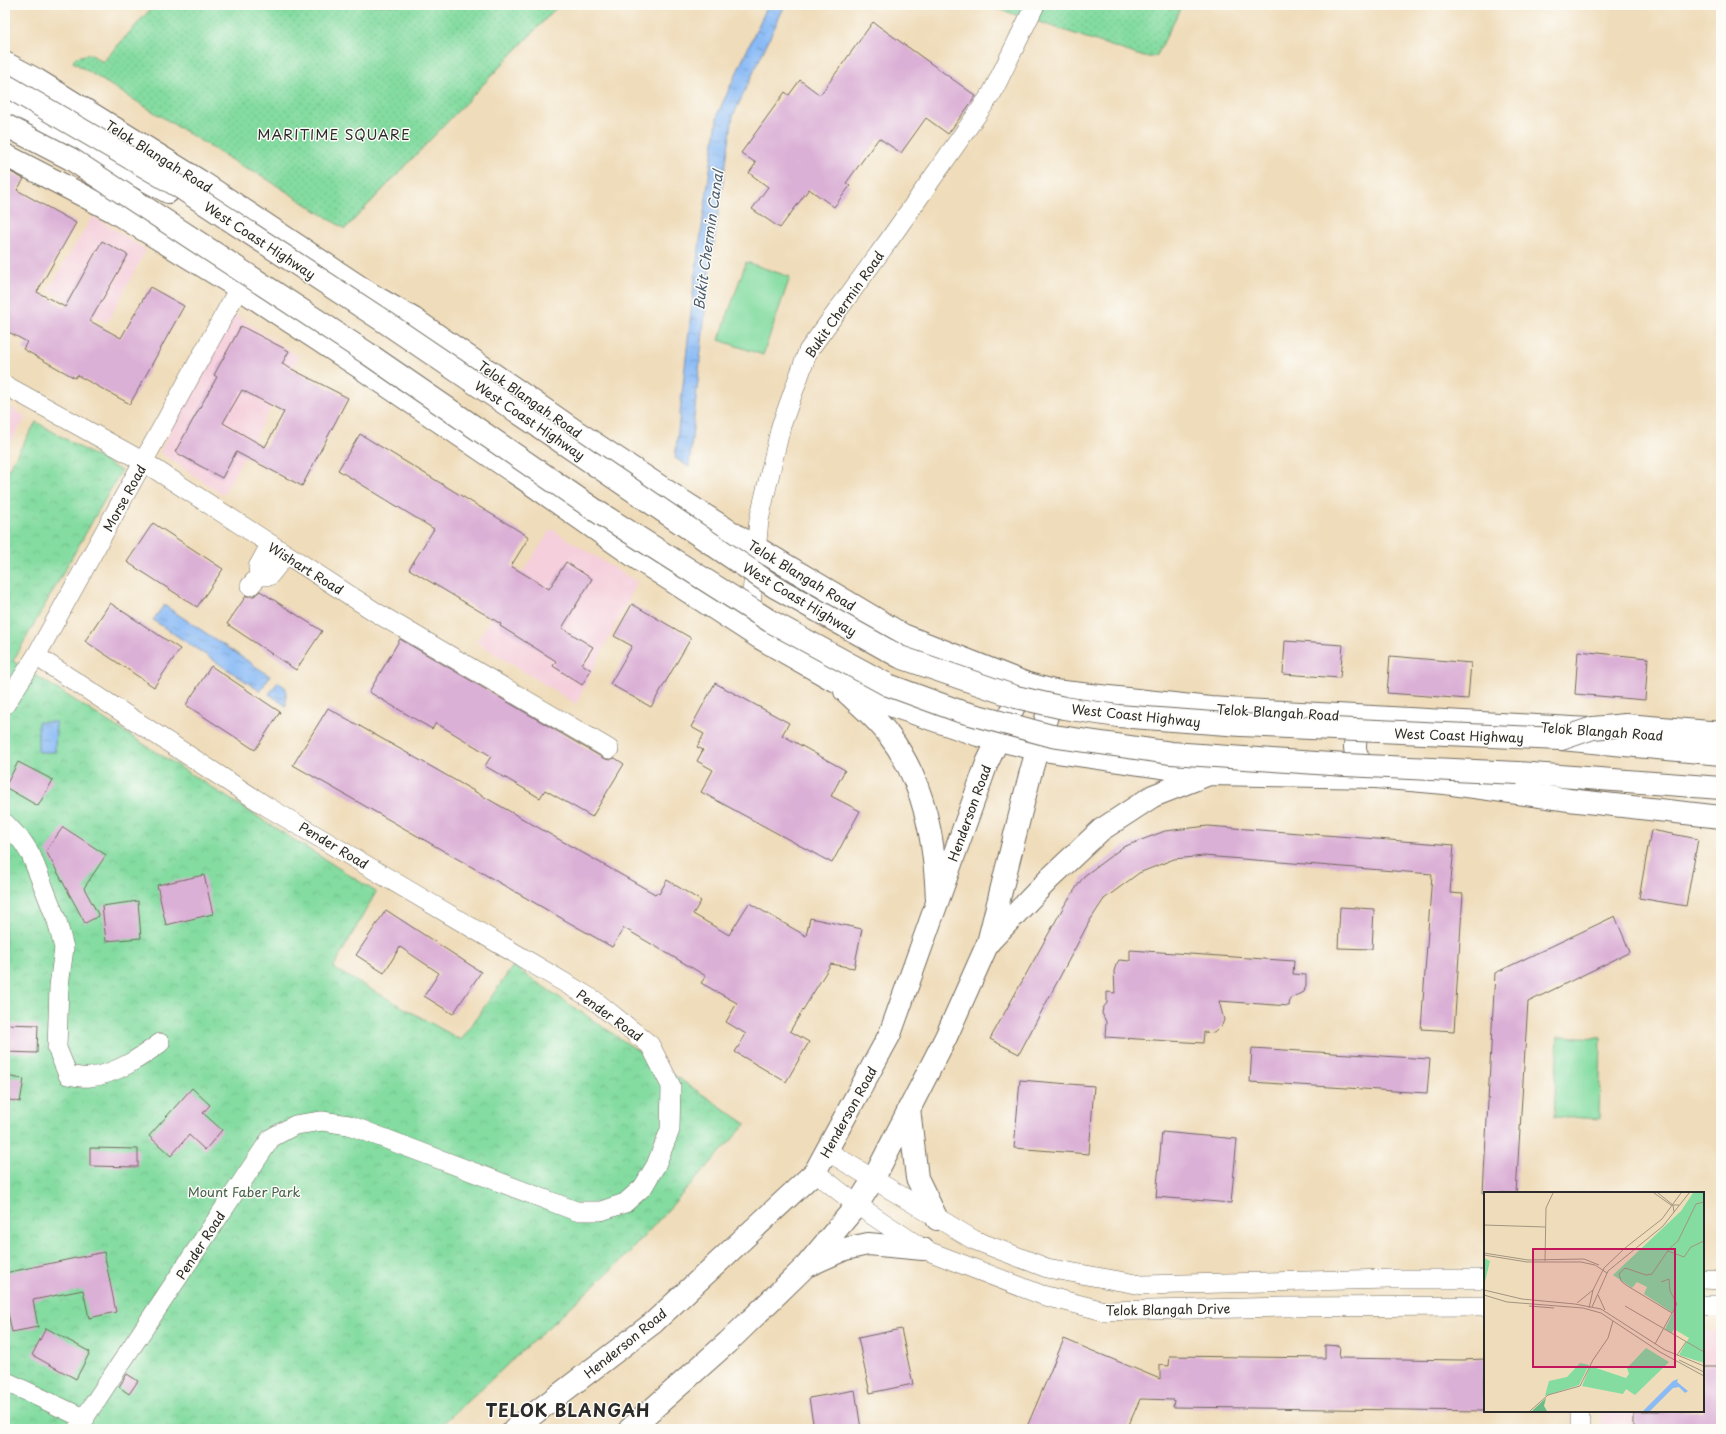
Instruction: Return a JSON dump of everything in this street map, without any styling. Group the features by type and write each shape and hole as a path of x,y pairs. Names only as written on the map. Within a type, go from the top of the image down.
{"main road":[{"name":"Telok Blangah Road","path":"5,63 37,80 200,181 372,295 414,319 577,432 676,497 903,635 1025,683 1054,690 1210,708 1639,732 1721,741"},
{"name":"West Coast Highway","path":"5,86 178,186 385,322 775,587 900,656 1016,697 1064,708 1118,716 1332,730 1561,739 1721,754"},
{"path":"5,104 286,254 372,295"},
{"path":"5,125 72,159 367,353 598,512 770,621 888,685 959,711 1052,736 1171,753 1345,765 1518,773 1721,788"},
{"path":"5,155 114,211 239,288 361,368 527,481 638,559 760,638 830,678 893,706 978,736 1037,749 1210,774 1376,777 1445,783 1569,800 1721,817"},
{"path":"830,678 888,733 902,754 914,779 926,811 933,846 936,863 937,901"},
{"name":"Henderson Road","path":"514,1429 653,1323 815,1172 890,1034 987,763 1025,683"},
{"path":"630,1429 728,1342 806,1266 857,1205 873,1180 946,1037 988,943 1037,749 1054,690"},
{"path":"1366,717 1356,732 1355,750 1362,766 1376,777"},
{"path":"1561,739 1593,728 1626,725 1721,733"},
{"path":"988,943 1050,878 1101,830 1153,796 1210,774"},
{"path":"909,1108 917,1178 937,1218"},
{"path":"806,1266 845,1249 868,1244 923,1249"}],"street":[{"name":"Bukit Chermin Road","path":"760,638 753,622 752,604 759,520 781,426 808,351 889,240 992,93 1035,5"},
{"name":"Morse Road","path":"5,706 36,656 239,288"},
{"name":"Wishart Road","path":"5,385 144,462 377,613 609,749"},
{"path":"255,581 270,576 278,550"},
{"name":"Pender Road","path":"36,656 266,806 594,1000 650,1045 671,1086 670,1130 656,1165 643,1188 625,1204 601,1211 576,1211 349,1125 322,1121 295,1125 271,1138 81,1424"},
{"path":"5,823 22,841 31,855 57,921 64,948 59,986 57,1048 68,1075 89,1077 112,1072 145,1054 160,1042"},
{"name":"Telok Blangah Drive","path":"827,1151 974,1240 1046,1268 1142,1284 1484,1279"},
{"name":"Telok Blangah Drive","path":"815,1172 857,1205 923,1249 1042,1296 1104,1311 1283,1307 1484,1306"},
{"path":"1704,1279 1721,1280"},
{"path":"1704,1305 1721,1305"},
{"path":"5,1381 81,1424"},
{"path":"1580,1412 1580,1429"}],"shaded area":[{"path":"93,216 146,250 107,323 48,290"},
{"path":"231,312 299,357 223,495 160,452"},
{"path":"5,404 26,417 5,451"},
{"path":"551,529 637,582 576,704 476,642"},
{"path":"1704,1331 1721,1332 1721,1429 1601,1429 1601,1412 1704,1412"}],"green space":[{"path":"154,5 559,5 345,229 259,174 246,169 73,62 76,57 90,54 103,62"},
{"path":"986,5 1029,5 1023,17"},
{"path":"1044,5 1182,5 1157,55 1152,57 1144,57 1036,21"},
{"path":"746,262 790,277 763,355 719,340"},
{"name":"Mount Faber Park","path":"36,422 121,471 13,661 376,892 333,968 461,1040 513,966 746,1124 625,1257 437,1429 5,1429 5,469 8,470"},
{"path":"1558,1036 1601,1038 1599,1119 1554,1116"}],"water":[{"name":"Bukit Chermin Canal","path":"768,5 785,5 733,116 709,274 689,467 675,458 695,276 718,113"},
{"path":"164,605 270,676 260,691 153,620"},
{"path":"278,682 286,688 286,706 269,694"},
{"path":"38,722 56,722 55,752 38,752"}],"building":[{"path":"873,22 976,96 948,134 926,118 901,153 879,138 846,183 850,186 834,207 809,189 780,228 752,209 768,187 749,173 756,163 741,153 785,92 789,95 800,80 820,95"},
{"path":"5,169 24,179 17,190 76,223 37,292 65,307 102,241 128,255 90,321 121,338 150,287 184,306 130,404 77,375 75,378 23,349 27,342 5,330"},
{"path":"241,326 289,351 282,364 348,398 302,486 236,452 222,478 175,452 217,377 214,375","holes":["242,390 284,412 265,447 223,423"]},
{"path":"360,434 529,537 511,566 549,589 566,562 592,579 562,628 593,647 582,664 591,670 582,685 553,666 556,661 500,626 501,624 409,569 434,529 338,470"},
{"path":"153,523 223,569 197,607 127,562"},
{"path":"260,591 322,631 296,670 227,624 246,596 254,596"},
{"path":"110,603 180,649 154,687 85,641"},
{"path":"632,604 691,638 651,707 610,684 632,646 614,636"},
{"path":"400,639 603,758 609,760 615,758 624,764 592,817 545,790 540,798 485,766 491,756 436,723 432,729 369,692"},
{"path":"1285,641 1343,645 1340,678 1283,674"},
{"path":"1578,651 1648,658 1645,700 1575,694"},
{"path":"1390,656 1471,663 1468,699 1387,693"},
{"path":"211,666 280,712 255,750 186,705"},
{"path":"715,683 789,723 782,735 845,770 831,796 860,811 832,863 701,792 713,770 697,761 703,750 697,747 704,734 691,727"},
{"path":"328,708 655,894 657,892 659,894 667,880 701,901 693,914 729,935 749,903 806,936 810,918 862,929 854,968 831,964 790,1031 809,1042 786,1082 735,1052 746,1034 726,1022 737,1003 701,983 706,976 624,928 612,947 293,765"},
{"path":"18,762 53,780 38,806 5,787"},
{"path":"1208,826 1454,845 1450,893 1463,894 1454,1031 1421,1029 1432,874 1204,856 1174,859 1139,873 1104,899 1089,922 1019,1054 990,1039 1064,906 1084,876 1123,847 1165,831"},
{"path":"63,827 106,855 84,888 99,916 85,923 46,851"},
{"path":"1651,830 1698,839 1686,906 1639,898"},
{"path":"204,875 213,914 166,925 157,885"},
{"path":"138,901 141,938 106,941 102,906"},
{"path":"1340,907 1374,909 1372,949 1338,948"},
{"path":"386,910 481,972 453,1014 424,996 439,973 400,947 384,973 356,955"},
{"path":"1615,916 1630,952 1528,1002 1516,1192 1483,1193 1495,973"},
{"path":"1130,950 1294,961 1293,974 1306,975 1306,985 1304,992 1290,998 1289,1006 1219,1001 1224,1020 1222,1025 1214,1033 1204,1032 1203,1043 1105,1037 1106,1022 1102,1013 1103,1008 1107,1003 1107,992 1115,993 1114,971 1116,965 1119,960 1130,961"},
{"path":"5,1024 38,1025 37,1053 5,1052"},
{"path":"1252,1048 1430,1059 1427,1093 1250,1082"},
{"path":"5,1076 24,1079 20,1102 5,1099"},
{"path":"1020,1080 1094,1086 1089,1154 1014,1148"},
{"path":"192,1088 210,1105 203,1113 222,1130 205,1150 189,1135 171,1156 149,1136"},
{"path":"1162,1132 1237,1139 1231,1203 1156,1197"},
{"path":"90,1148 138,1149 138,1167 90,1166"},
{"path":"104,1252 116,1312 89,1318 83,1290 33,1300 38,1327 12,1332 5,1299 5,1273"},
{"path":"46,1328 90,1352 76,1379 32,1355"},
{"path":"901,1329 913,1384 870,1393 858,1338"},
{"path":"1064,1339 1160,1379 1160,1365 1169,1366 1170,1356 1325,1358 1325,1345 1340,1346 1339,1358 1484,1359 1484,1411 1173,1407 1174,1400 1140,1399 1127,1429 1026,1429"},
{"path":"1704,1365 1721,1365 1721,1429 1634,1429 1634,1412 1704,1412"},
{"path":"127,1374 138,1381 129,1394 119,1387"},
{"path":"855,1390 861,1429 814,1429 809,1398"}],"district":[{"name":"MARITIME SQUARE","path":"334,134"},
{"name":"TELOK BLANGAH","path":"568,1410"}]}
